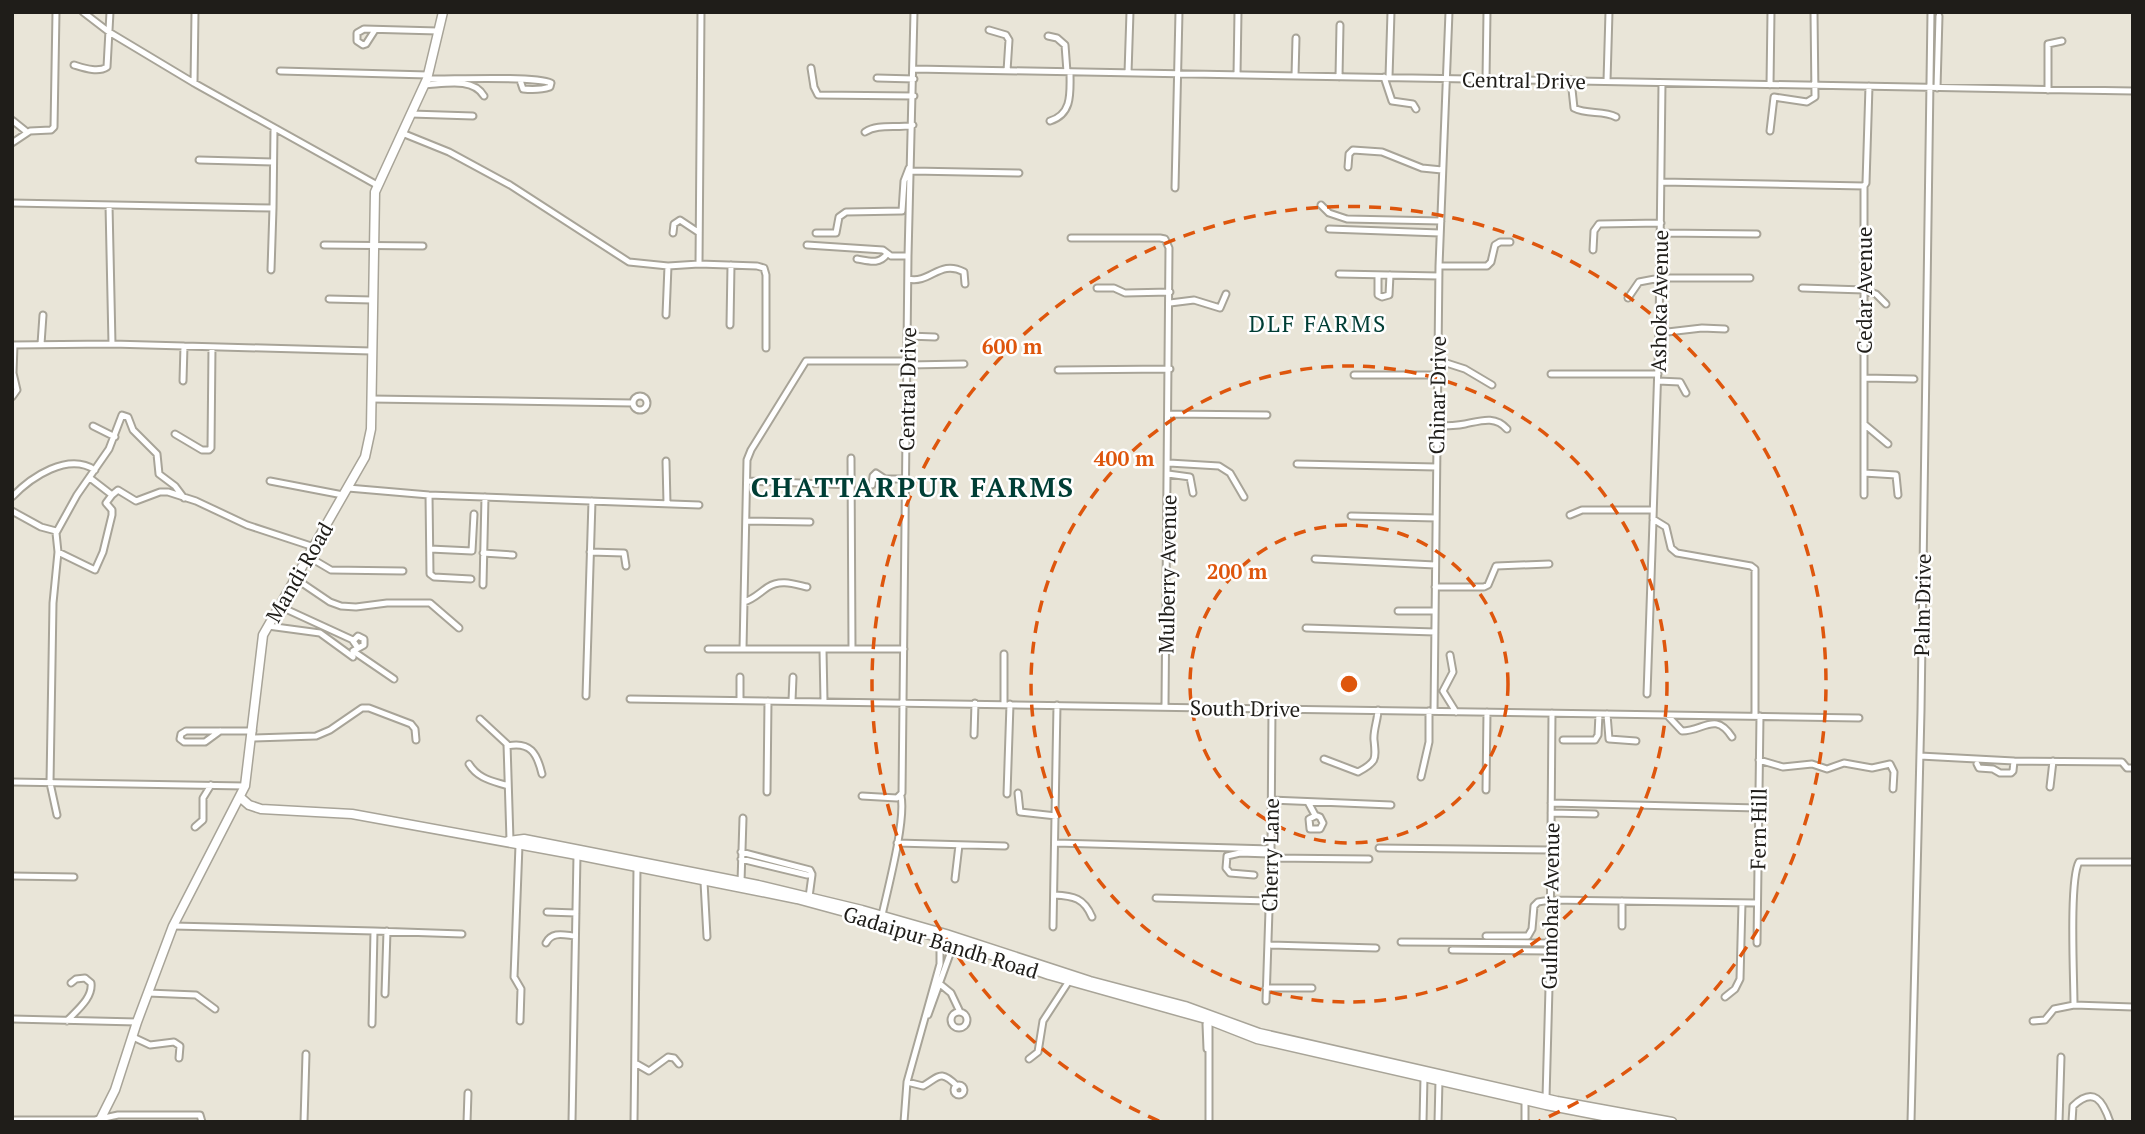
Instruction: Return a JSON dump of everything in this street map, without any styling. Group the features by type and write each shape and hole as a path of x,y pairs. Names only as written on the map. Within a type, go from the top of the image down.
{"street":[{"path":"12,142 27,132 51,131 54,128 56,12"},
{"path":"83,12 109,32 194,83 377,185"},
{"path":"74,65 94,70 106,68 110,12"},
{"path":"194,83 195,12"},
{"name":"Mandi Road","path":"101,1120 115,1090 173,926 241,798 253,735 261,646 268,626 346,492 368,448 377,185 427,79 443,12"},
{"path":"699,264 701,12"},
{"name":"Central Drive","path":"882,915 902,804 908,256 914,12"},
{"path":"1128,73 1130,12"},
{"path":"1175,188 1179,12"},
{"path":"1237,75 1238,12"},
{"path":"1391,12 1386,77 1391,100 1395,103 1415,104 1416,109"},
{"name":"Chinar Drive","path":"1421,776 1429,742 1435,632 1439,266 1449,12"},
{"path":"1486,79 1487,12"},
{"path":"1607,81 1609,12"},
{"path":"1770,85 1771,12"},
{"path":"1770,131 1774,97 1811,101 1815,97 1814,12"},
{"name":"Palm Drive","path":"1911,1122 1920,756 1931,12"},
{"path":"1937,88 1940,16"},
{"path":"1339,25 1339,77"},
{"path":"375,30 438,31"},
{"path":"989,30 1006,35 1009,40 1007,71"},
{"path":"1048,36 1065,45 1070,94 1062,116 1050,121"},
{"path":"1295,76 1296,38"},
{"path":"2048,90 2049,44 2062,41"},
{"path":"811,68 818,95 914,96"},
{"name":"Central Drive","path":"914,69 2133,91"},
{"path":"280,71 427,79 544,80 551,83 550,87 542,90 523,89 520,80"},
{"path":"877,78 914,79"},
{"path":"427,79 472,85 479,88 484,96"},
{"path":"1570,80 1574,108 1616,117"},
{"name":"Ashoka Avenue","path":"1647,694 1658,377 1662,83"},
{"name":"Cedar Avenue","path":"1864,495 1864,186 1869,86"},
{"path":"411,114 473,116"},
{"path":"12,120 27,132"},
{"path":"865,132 876,126 892,128 913,125"},
{"path":"271,270 274,129"},
{"path":"402,133 449,152 510,185 625,260 668,266 757,266 765,270 766,348"},
{"path":"1348,167 1349,154 1353,150 1382,152 1422,168 1442,170"},
{"path":"816,233 836,233 839,230 839,217 846,212 902,211 904,181 909,174 909,160 912,159"},
{"path":"199,160 274,162"},
{"path":"912,171 1019,173"},
{"path":"1662,181 1864,186"},
{"path":"12,203 273,208"},
{"path":"109,205 111,344"},
{"path":"1321,205 1329,214 1347,219 1441,221"},
{"path":"673,233 674,224 680,220 698,232"},
{"path":"1593,250 1594,231 1599,224 1661,223"},
{"path":"1329,229 1440,233"},
{"path":"1661,233 1758,234"},
{"name":"Mulberry Avenue","path":"1071,238 1165,239 1169,248 1165,706"},
{"path":"1439,266 1487,266 1491,262 1495,245 1510,242"},
{"path":"324,245 423,246"},
{"path":"807,245 883,250 887,254 908,256"},
{"path":"857,259 876,262 887,254"},
{"path":"730,325 731,265"},
{"path":"666,315 668,266"},
{"path":"908,279 920,281 937,270 961,270 964,272 965,284"},
{"path":"1339,274 1439,276"},
{"path":"1378,275 1378,295 1382,297 1389,295 1390,275"},
{"path":"1628,298 1639,282 1660,278 1750,278"},
{"path":"1097,288 1117,289 1125,293 1170,292"},
{"path":"1802,288 1864,290 1876,294 1886,304"},
{"path":"1170,303 1194,300 1220,307 1224,304 1226,294"},
{"path":"329,299 372,300"},
{"path":"41,344 43,315"},
{"path":"1659,334 1702,328 1725,329"},
{"path":"908,337 935,337"},
{"path":"12,397 17,390 13,373 13,345 111,344 371,351"},
{"path":"183,381 184,346"},
{"path":"175,434 202,450 211,448 212,347"},
{"path":"1437,360 1465,369 1492,385"},
{"path":"743,649 748,456 806,361 964,364"},
{"path":"1058,370 1170,369"},
{"path":"1551,374 1658,377 1680,382 1686,393"},
{"path":"1354,375 1437,375"},
{"path":"1864,378 1914,379"},
{"path":"371,399 633,403"},
{"path":"1169,414 1266,415"},
{"path":"57,815 50,783 53,603 58,552 56,531 115,437 120,419 124,415 129,419 133,430 157,454 159,474 175,486 184,498"},
{"path":"1436,426 1488,420 1501,422 1507,429"},
{"path":"1864,424 1888,444"},
{"path":"93,426 115,437"},
{"path":"851,458 852,649"},
{"path":"666,461 667,504"},
{"path":"12,497 31,480 62,467 79,463 95,470"},
{"path":"1169,463 1219,466 1230,473 1244,497"},
{"path":"1297,464 1436,467"},
{"path":"872,485 876,473 885,479 906,480"},
{"path":"1864,473 1896,475 1898,495"},
{"path":"1168,474 1190,477 1193,493"},
{"path":"90,478 112,495"},
{"path":"270,481 346,492 699,505"},
{"path":"747,481 851,485"},
{"path":"58,552 95,570 103,552 112,515 112,510 106,503 117,490 135,501 165,492 247,525 314,547"},
{"path":"429,495 430,569 435,577 471,579"},
{"path":"483,585 485,497"},
{"path":"586,696 592,501"},
{"path":"1570,514 1582,510 1652,510"},
{"path":"12,511 41,527 56,531"},
{"path":"430,549 472,551 474,514"},
{"path":"1351,516 1436,518"},
{"name":"Fern Hill","path":"1653,520 1666,527 1671,548 1677,553 1751,566 1755,569 1759,760 1756,943"},
{"path":"746,521 810,522"},
{"path":"590,552 624,553 626,566"},
{"path":"484,553 513,555"},
{"path":"309,557 331,570 403,571"},
{"path":"1315,559 1436,565"},
{"path":"1435,587 1484,587 1489,585 1496,566 1549,565"},
{"path":"296,579 330,602 341,606 433,604 459,628"},
{"path":"744,602 769,586 781,582 807,587"},
{"path":"279,606 353,639"},
{"path":"1398,611 1435,611"},
{"path":"268,626 320,633 353,657"},
{"path":"1306,628 1435,632"},
{"path":"353,639 358,636 364,639 363,646 353,651 394,680"},
{"path":"353,639 353,645 358,648"},
{"path":"708,649 904,649"},
{"path":"823,650 824,701"},
{"path":"1004,654 1007,794"},
{"path":"1450,655 1452,673 1443,691 1455,712"},
{"path":"740,677 740,700"},
{"path":"792,701 793,677"},
{"name":"South Drive","path":"630,699 1859,718"},
{"path":"766,792 768,701"},
{"path":"974,735 975,703"},
{"path":"1053,927 1057,705"},
{"path":"220,731 205,742 184,742 180,739 181,734 186,731 220,731 253,735 316,736 335,727 357,710 365,708 411,724 415,729 416,740"},
{"name":"Cherry Lane","path":"1265,1001 1272,708"},
{"path":"1324,759 1358,772 1373,762 1377,751 1374,737 1378,710"},
{"path":"1486,790 1487,712"},
{"name":"Gulmohar Avenue","path":"1546,1098 1552,713"},
{"path":"1563,740 1595,740 1598,735 1599,714"},
{"path":"1607,714 1609,739 1636,741"},
{"path":"1667,715 1683,732 1706,724 1717,724 1722,725 1732,737"},
{"path":"480,719 503,738 507,746 508,841 528,839 809,897 882,915 1090,981 1185,1006 1259,1033 1546,1098 1672,1122"},
{"path":"507,746 519,744 532,751 537,758 541,774"},
{"path":"1920,756 2014,761 2122,762 2127,768 2133,768"},
{"path":"1759,760 1790,768 1812,764 1827,769 1844,763 1876,768 1891,765 1894,772 1893,789"},
{"path":"1977,764 1979,768 2007,773 2013,771 2014,761"},
{"path":"2050,787 2053,761"},
{"path":"469,764 475,773 482,777 508,786"},
{"path":"12,782 245,786"},
{"path":"195,827 203,820 203,798 211,785"},
{"path":"1018,793 1019,810 1023,814 1056,816"},
{"path":"862,796 901,796"},
{"name":"Gadaipur Bandh Road","path":"241,798 249,805 261,809 336,811 508,841 797,899 940,938 1069,981 1208,1020 1257,1039 1525,1100 1586,1118 1634,1122"},
{"path":"1271,800 1391,805"},
{"path":"1308,802 1315,816"},
{"path":"1550,803 1758,808"},
{"path":"1551,813 1595,814"},
{"path":"741,882 743,818"},
{"path":"1056,842 1369,859"},
{"path":"897,843 1005,846"},
{"path":"519,845 514,977 521,989 520,1021"},
{"path":"955,879 958,845"},
{"path":"1379,848 1551,850"},
{"path":"1254,875 1230,873 1226,868 1227,856 1240,853 1270,854"},
{"path":"572,1122 577,855"},
{"path":"741,856 810,870 812,875 809,897"},
{"path":"2074,1005 2074,903 2077,865 2082,861 2133,862"},
{"path":"634,1122 637,868"},
{"path":"12,876 74,877"},
{"path":"704,882 707,937"},
{"path":"1054,895 1080,899 1088,907 1092,917"},
{"path":"1156,898 1269,901"},
{"path":"1486,936 1528,936 1532,929 1534,906 1538,902 1550,900 1756,903"},
{"path":"1622,901 1622,926"},
{"path":"1726,997 1735,989 1740,979 1742,903"},
{"path":"547,912 576,913"},
{"path":"173,926 462,934"},
{"path":"372,1024 376,941 374,931"},
{"path":"385,994 387,932"},
{"path":"545,943 550,936 556,934 575,936"},
{"path":"904,1122 907,1082 940,964 940,938"},
{"path":"1401,942 1550,943"},
{"path":"924,1020 931,1009 950,954 961,945"},
{"path":"1268,945 1376,948"},
{"path":"1452,950 1550,951"},
{"path":"67,1021 91,991 91,983 85,978 71,983"},
{"path":"1029,1059 1038,1052 1041,1028 1048,1010 1069,981"},
{"path":"940,984 951,993 960,1012"},
{"path":"1266,988 1312,988"},
{"path":"148,993 196,995 215,1009"},
{"path":"2033,1021 2045,1020 2054,1009 2074,1005 2133,1007"},
{"path":"12,1019 137,1022"},
{"path":"1208,1020 1209,1122"},
{"path":"133,1037 150,1045 174,1041 180,1045 179,1058"},
{"path":"304,1122 306,1054"},
{"path":"2059,1122 2061,1057"},
{"path":"635,1063 648,1071 668,1058 674,1058 679,1064"},
{"path":"907,1082 923,1086 934,1077 941,1076 957,1086"},
{"path":"1423,1122 1424,1077"},
{"path":"1438,1122 1439,1080"},
{"path":"467,1122 468,1093"},
{"path":"2059,1106 2073,1106 2083,1098 2098,1098 2103,1102 2110,1122"},
{"path":"1525,1100 1525,1122"},
{"path":"2072,1122 2073,1106"},
{"path":"12,1120 101,1120 118,1115 155,1119 200,1115 202,1122"}],"district":[{"name":"DLF FARMS","path":"1318,323"},
{"name":"CHATTARPUR FARMS","path":"913,486"}]}
